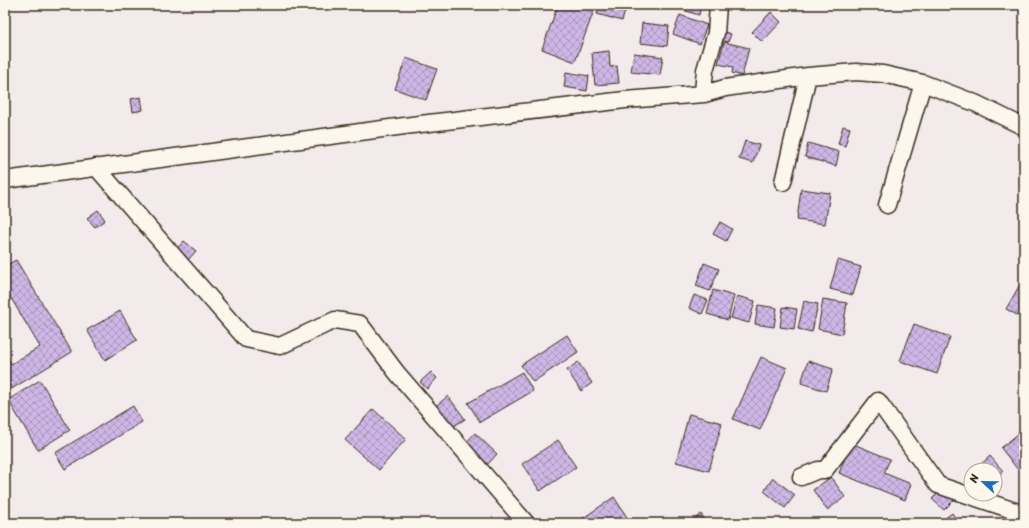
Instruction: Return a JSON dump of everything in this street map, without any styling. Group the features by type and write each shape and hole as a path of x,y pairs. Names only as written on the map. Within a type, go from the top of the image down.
{"street":[{"path":"704,94 702,92 704,70 716,33 718,5"},
{"path":"5,180 420,124 625,100 704,94 725,88 808,76 856,72 883,74 923,83 975,103 1024,127"},
{"path":"783,182 808,76"},
{"path":"887,205 923,83"},
{"path":"96,167 246,339 280,346 335,320 360,324 396,373 526,523"},
{"path":"801,477 818,470 825,470 878,401 938,485 1024,514 1018,523"}],"building":[{"path":"558,5 596,5 575,62 542,49"},
{"path":"599,5 627,5 622,21 597,14"},
{"path":"673,5 701,5 699,15 673,7"},
{"path":"771,12 781,22 762,42 752,32"},
{"path":"680,15 707,25 700,44 673,34"},
{"path":"642,23 669,26 667,46 640,43"},
{"path":"720,31 731,34 728,42 718,39"},
{"path":"724,42 749,48 742,76 732,73 733,67 718,64"},
{"path":"609,51 610,67 617,66 619,83 595,85 592,53"},
{"path":"634,53 663,57 660,75 631,72"},
{"path":"406,58 437,69 426,100 395,89"},
{"path":"566,72 589,76 587,91 564,87"},
{"path":"141,97 143,110 133,112 131,99"},
{"path":"843,126 850,128 845,146 838,144"},
{"path":"745,141 759,145 753,163 739,159"},
{"path":"808,143 839,152 836,166 805,157"},
{"path":"801,189 830,193 825,224 797,220"},
{"path":"98,210 105,220 95,227 87,218"},
{"path":"720,222 732,229 726,241 713,234"},
{"path":"184,241 196,251 187,261 175,251"},
{"path":"16,260 72,352 5,393 5,354 11,364 40,347 5,288 5,266"},
{"path":"838,260 861,267 853,295 830,289"},
{"path":"704,263 719,269 710,291 696,286"},
{"path":"1022,281 1024,282 1024,319 1006,309"},
{"path":"713,290 734,296 728,320 707,314"},
{"path":"694,295 708,300 702,314 689,308"},
{"path":"737,296 755,301 749,323 731,318"},
{"path":"823,299 847,303 842,334 818,329"},
{"path":"804,301 818,304 812,332 798,329"},
{"path":"758,305 777,308 774,327 755,324"},
{"path":"783,307 797,309 794,329 780,327"},
{"path":"120,311 137,340 105,360 87,330"},
{"path":"914,324 950,337 937,374 900,361"},
{"path":"567,335 578,352 533,382 521,365"},
{"path":"761,357 787,368 760,430 733,419"},
{"path":"808,361 833,369 826,391 801,383"},
{"path":"578,362 592,383 581,391 567,370"},
{"path":"431,372 437,378 427,389 420,382"},
{"path":"522,372 533,391 480,422 468,403"},
{"path":"40,380 70,430 38,450 8,400"},
{"path":"448,396 465,419 451,428 436,406"},
{"path":"133,406 142,422 65,469 55,453"},
{"path":"373,409 406,439 379,470 345,440"},
{"path":"689,414 722,423 709,471 676,462"},
{"path":"475,433 497,454 486,466 464,445"},
{"path":"1019,433 1024,439 1024,465 1018,470 1001,448"},
{"path":"558,440 576,467 540,491 522,464"},
{"path":"851,443 890,459 884,473 911,484 905,500 839,473"},
{"path":"990,456 995,462 984,462"},
{"path":"831,477 845,497 827,510 813,490"},
{"path":"773,478 795,495 785,508 764,491"},
{"path":"942,489 954,500 944,510 932,499"},
{"path":"614,497 630,522 576,523"},
{"path":"952,513 959,523 939,523"},
{"path":"701,514 707,523 689,523"}]}
